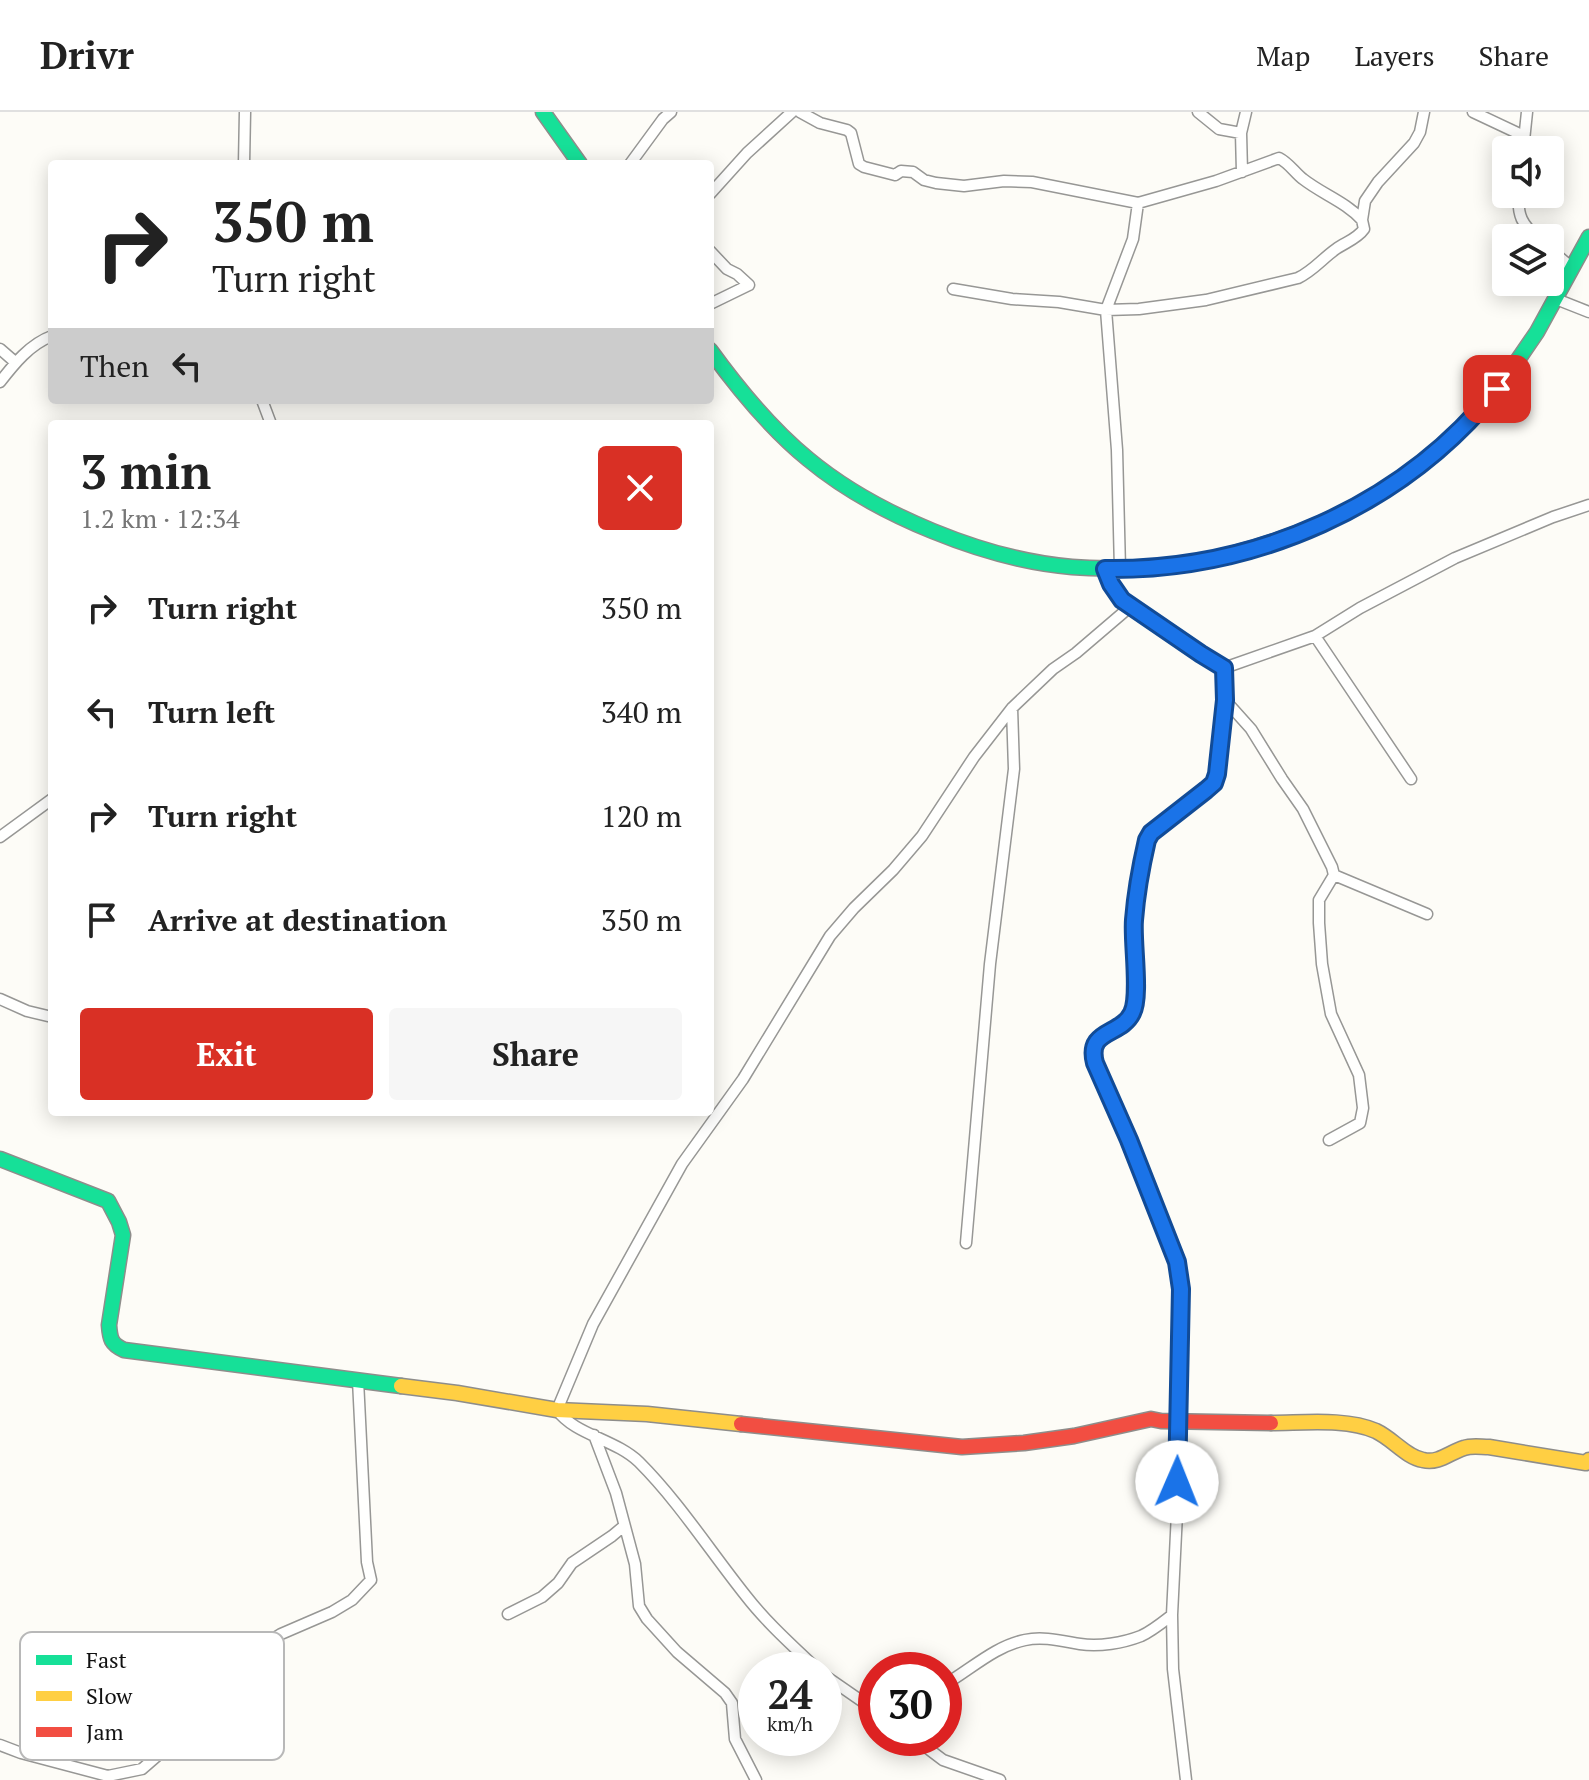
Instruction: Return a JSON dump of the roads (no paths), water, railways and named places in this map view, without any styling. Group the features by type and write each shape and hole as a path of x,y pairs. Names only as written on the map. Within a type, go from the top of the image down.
{"main road":[{"path":"543,112 577,160"},
{"path":"714,355 782,435 824,472 865,499 928,528 985,550 1073,567 1154,568 1187,564 1255,549 1338,517 1408,474 1443,446 1482,408 1512,369 1556,299 1589,237"},
{"path":"0,1159 108,1201 123,1233 108,1337 113,1345 124,1350 457,1393 557,1410 647,1414 962,1447 1074,1436 1151,1419 1353,1424 1367,1427 1411,1455 1428,1461 1439,1460 1462,1448 1474,1446 1586,1463 1589,1460"}],"street":[{"path":"244,160 245,112"},
{"path":"633,160 671,112"},
{"path":"714,190 747,153 792,112"},
{"path":"800,112 820,123 851,133 859,164 864,167 895,175 901,171 913,172 924,180 964,186 1004,181 1032,182 1138,203 1279,158 1321,192 1354,211 1364,225 1362,234 1336,249 1309,273 1206,300 1106,310 953,289"},
{"path":"1198,112 1219,129 1241,133"},
{"path":"1242,172 1241,133 1246,112"},
{"path":"1362,220 1369,194 1414,143 1424,112"},
{"path":"1473,112 1524,136 1527,112"},
{"path":"1138,203 1133,239 1106,310 1117,450 1113,569 1116,593 1224,668"},
{"path":"714,255 749,285 714,302"},
{"path":"1564,261 1572,268"},
{"path":"1556,299 1589,312"},
{"path":"0,382 15,362 48,338"},
{"path":"0,349 15,362"},
{"path":"1224,668 1315,636 1372,601 1455,558 1589,505"},
{"path":"800,1652 746,1596 652,1475 631,1454 563,1419 557,1410 593,1324 682,1164 743,1079 830,936 922,836 974,757 1012,708 1053,669 1131,606"},
{"path":"1315,636 1411,779"},
{"path":"1186,1780 1174,1688 1172,1615 1181,1289 1177,1262 1092,1052 1100,1037 1124,1023 1132,1014 1135,1001 1133,922 1147,840 1151,833 1214,783 1225,700 1224,668"},
{"path":"1225,700 1251,729 1303,809 1334,875 1319,900 1322,964 1331,1014 1359,1075 1363,1108 1360,1123 1329,1140"},
{"path":"966,1243 990,964 1014,769 1012,708"},
{"path":"0,837 48,802"},
{"path":"1334,875 1427,914"},
{"path":"0,999 48,1016"},
{"path":"284,1633 352,1600 371,1580 367,1562 358,1380"},
{"path":"594,1435 616,1493 635,1564 639,1606 677,1652 725,1693 732,1703 735,1739 756,1780"},
{"path":"508,1614 542,1597 558,1583 572,1563 624,1526"},
{"path":"962,1674 987,1655 1025,1639 1057,1639 1082,1645 1103,1645 1142,1635 1172,1615"},
{"path":"0,1745 20,1753"},
{"path":"938,1756 1000,1780"},
{"path":"45,1760 107,1778 128,1780"},
{"path":"107,1778 142,1769 152,1760"}]}
